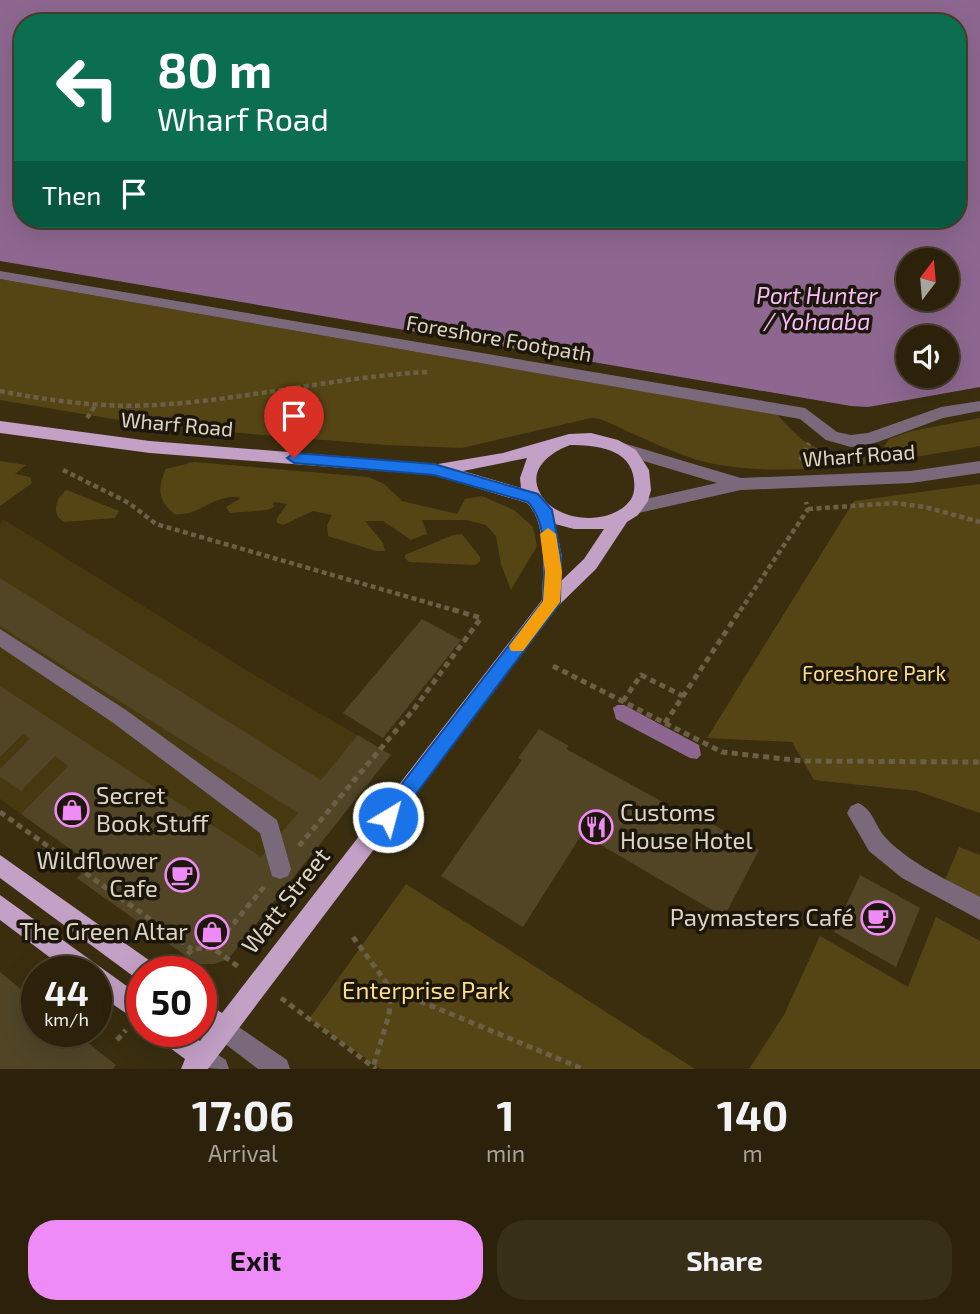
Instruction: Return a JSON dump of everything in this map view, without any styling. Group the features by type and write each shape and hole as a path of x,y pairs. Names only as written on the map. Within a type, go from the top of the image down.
{"main road":[{"name":"Wharf Road","path":"0,427 150,447 434,469 481,464 547,447"},
{"path":"538,504 561,519 582,524 603,523 628,513 643,494 645,478 637,462 623,449 609,443 577,439 547,447 532,461 527,479 538,504 553,557 551,602"},
{"name":"Wharf Road","path":"434,469 538,504"},
{"name":"Watt Street","path":"204,1065 224,1029 551,602 590,564 628,513"},
{"path":"0,865 126,957"},
{"path":"0,906 67,956"},
{"path":"217,1024 224,1029"},
{"path":"184,1047 204,1065"}],"street":[{"name":"Foreshore Footpath","path":"0,275 804,414 832,436 851,441 869,439 941,413 980,406"},
{"name":"Wharf Road","path":"623,449 741,484"},
{"name":"Wharf Road","path":"628,513 741,484 911,477 980,467"},
{"path":"0,637 119,716 269,827 280,869"},
{"path":"858,813 877,844 910,871 980,909"},
{"path":"224,1029 278,1069"}],"path":[{"path":"0,391 96,404 155,405 301,384 440,372"},
{"path":"14,406 20,395"},
{"path":"85,422 96,404"},
{"path":"63,470 129,503 156,524 481,618 414,709 213,948"},
{"path":"665,723 808,509 895,503 925,507 980,522"},
{"path":"553,666 722,752 803,761 980,762"},
{"path":"623,701 641,675 683,696"},
{"path":"0,812 192,949 213,948 230,961"},
{"path":"352,937 391,989 583,1069"},
{"path":"187,956 192,949"},
{"path":"290,1004 374,1068 389,1015 391,989"}],"shaded area":[{"path":"3,519 256,676 391,755 228,959 217,963 217,956 186,956 77,878 91,863 0,799 0,524"}],"green space":[{"path":"0,279 778,415 802,439 834,452 879,454 889,439 912,431 980,418 980,446 845,466 809,469 741,468 697,460 600,419 591,418 462,448 385,445 204,430 113,419 0,400"},
{"path":"0,461 26,465 15,474 30,477 32,483 0,506"},
{"path":"194,462 368,477 384,484 402,501 457,514 465,499 482,496 514,510 533,527 537,546 511,590 501,564 496,536 486,525 466,520 422,520 427,534 411,540 383,521 365,521 383,543 385,551 376,551 328,536 327,525 332,515 313,511 283,525 277,523 277,518 287,504 276,502 273,503 274,507 267,510 230,513 226,507 241,498 232,497 192,512 174,514 162,499 160,488 163,476 166,469"},
{"name":"Foreshore Park","path":"980,484 980,813 917,791 814,780 792,742 707,738 854,501"},
{"path":"67,490 119,511 115,518 64,522 57,515 56,506"},
{"path":"462,534 480,557 480,562 475,565 409,562 405,558 405,555 453,535"},
{"path":"959,847 980,855 980,900 944,882"},
{"name":"Enterprise Park","path":"406,884 695,1069 381,1069 309,1019"},
{"path":"936,917 980,941 980,1069 749,1069 784,1015 820,936 908,987"}],"water":[{"name":"Port Hunter / Yohaaba","path":"0,0 980,0 980,387 868,407 0,261"},
{"path":"624,705 699,745 701,755 697,759 690,758 616,719 613,708"}],"building":[{"path":"0,578 321,780 358,735 391,755 228,959 217,963 217,956 186,956 77,878 91,864 21,814 68,766 55,756 21,791 0,777 0,769 30,739 23,734 0,757 0,686 261,857 298,813 0,626"},
{"path":"422,619 461,640 383,738 343,713"},
{"name":"Customs House Hotel","path":"539,729 569,746 566,749 694,819 696,815 759,850 724,917 582,834 523,927 441,876 522,760 518,758"},
{"path":"860,875 920,908 896,967 834,932"},
{"path":"0,972 21,989 21,1047 93,1047 116,1065 113,1069 0,1069"}],"slow traffic":[{"path":"517,646 551,602 554,572 548,534"}],"place":[{"name":"Secret Book Stuff","path":"72,810"},
{"name":"Customs House Hotel","path":"596,827"},
{"name":"Wildflower Cafe","path":"182,875"},
{"name":"Paymasters Café","path":"878,918"},
{"name":"The Green Altar","path":"212,932"}],"route":[{"path":"294,458 434,469 533,498 544,510 553,557 551,602 388,817"}]}
